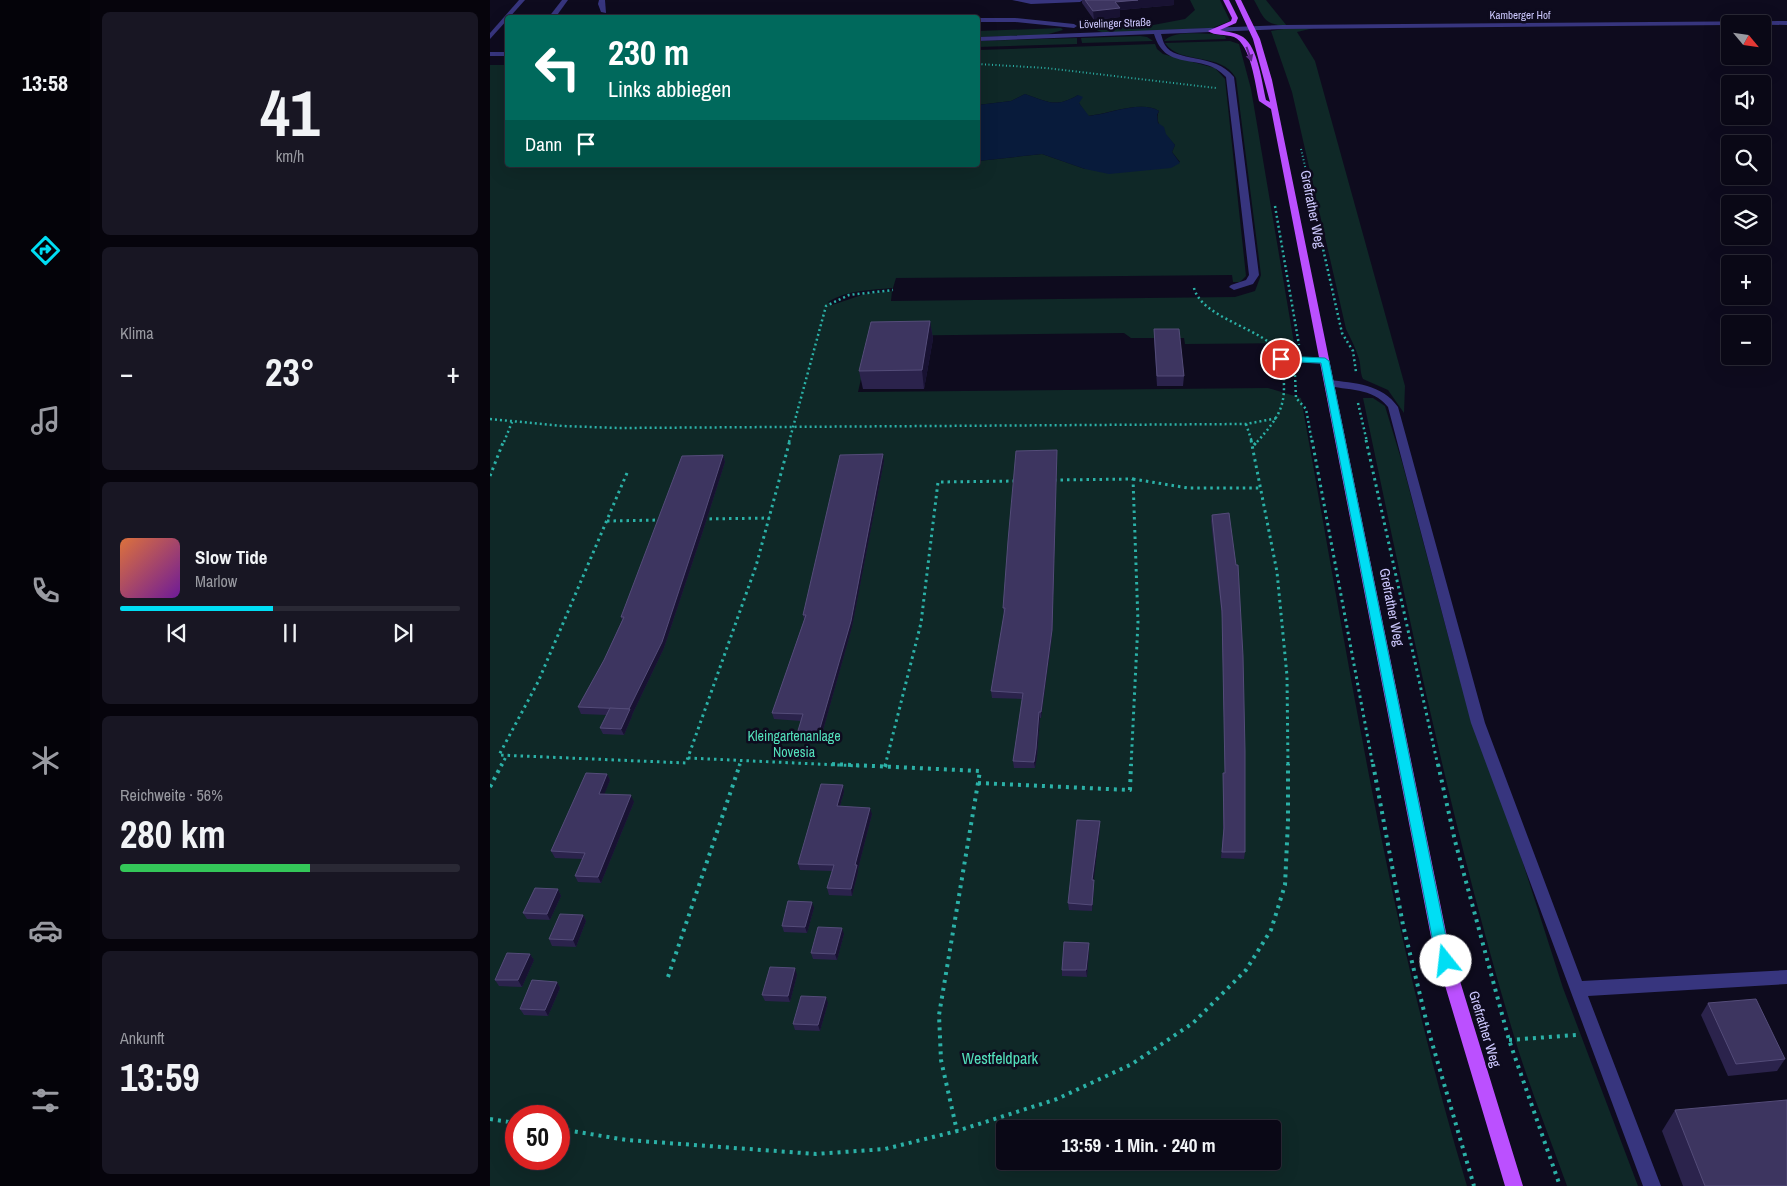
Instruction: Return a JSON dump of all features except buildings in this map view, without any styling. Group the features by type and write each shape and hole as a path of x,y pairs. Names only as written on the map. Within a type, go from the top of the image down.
{"main road":[{"path":"1211,31 1234,22 1235,18 1226,0"},
{"name":"Grefrather Weg","path":"1238,0 1253,30 1268,74 1440,942 1514,1186"},
{"path":"1211,31 1237,36 1244,40 1263,101 1275,108"}],"street":[{"path":"509,15 522,0"},
{"path":"553,15 565,0"},
{"path":"602,0 601,4 604,12"},
{"path":"1015,0 1080,0"},
{"path":"1066,1 1068,9"},
{"path":"1071,18 1077,36"},
{"path":"490,37 505,20"},
{"path":"980,20 1015,20 1074,26"},
{"name":"Kamberger Hof","path":"1253,30 1302,27 1787,23"},
{"name":"Lövelinger Straße","path":"980,39 1253,30"},
{"path":"1157,33 1162,48 1165,50 1181,57 1210,63 1226,71 1230,78 1254,275 1250,282 1234,287"},
{"path":"490,54 505,54"},
{"path":"1277,359 1325,361"},
{"path":"1329,383 1354,386 1382,395 1392,407 1409,462 1460,661 1478,723 1652,1186"},
{"path":"1577,989 1787,977"}],"path":[{"path":"980,64 1046,68 1232,90"},
{"path":"1300,143 1342,333 1353,350 1356,362 1354,386 1455,841 1509,1040 1560,1186"},
{"path":"1274,199 1302,360 1294,377 1296,398 1306,409 1403,925 1430,1036 1474,1186"},
{"path":"1194,288 1196,297 1204,306 1260,334 1277,359 1286,391 1283,407 1278,418 1253,446"},
{"path":"627,473 538,682 499,755 686,763 732,636 770,518 826,306 844,296 893,290"},
{"path":"490,419 619,428 793,428 1246,424 1278,418"},
{"path":"490,476 512,422"},
{"path":"570,1132 627,1140 816,1154 885,1149 957,1131 1057,1098 1132,1064 1193,1023 1246,970 1271,930 1285,885 1288,821 1287,676 1277,572 1253,446 1246,424"},
{"path":"1045,480 1133,479 1188,488 1261,488"},
{"path":"978,784 1130,790 1138,622 1133,479"},
{"path":"885,767 921,623 938,482 1026,481"},
{"path":"693,520 770,518"},
{"path":"607,521 664,520"},
{"path":"490,787 507,755"},
{"path":"688,758 980,771 939,1016 942,1060 957,1131"},
{"path":"668,977 741,760"},
{"path":"1509,1040 1594,1034"},
{"path":"490,1119 505,1121"}],"green space":[{"path":"1190,0 1220,0 1230,21 1212,28 1104,33 1089,27 1148,26 1185,19 1195,10"},
{"path":"1254,0 1266,0 1287,26 1269,22 1260,12"},
{"path":"1061,28 1063,30 1045,35 980,37 980,31"},
{"path":"1314,28 1297,32 1315,61 1405,386 1404,413 1388,390 1362,377 1358,355 1346,329 1292,92 1271,31"},
{"path":"1180,34 1225,36 1226,39 1164,41"},
{"path":"1147,37 1153,41 1082,43 1081,38"},
{"path":"1077,38 1077,44 980,47 980,41"},
{"path":"1230,41 1239,44 1251,89 1294,343 1185,344 1184,338 1131,338 1124,333 871,336 858,392 1268,388 1301,398 1354,696 1393,893 1439,1089 1467,1186 490,1186 490,65 505,65 505,167 980,167 980,161 1042,154 1085,169 1180,162 1172,152 1175,145 1159,125 1159,111 1152,108 1134,107 1088,116 1079,103 1078,95 1058,103 1025,94 1011,101 980,105 980,50 1155,44 1157,49 1163,54 1215,68 1225,79 1246,276 1240,282 1233,282 1232,275 896,278 893,288 851,293 828,302 832,305 865,294 892,291 891,301 1235,297 1255,291 1261,275 1236,78 1221,64 1172,50 1165,43"},
{"path":"1363,398 1373,398 1385,406 1473,722 1506,810 1563,988 1638,1186 1567,1186 1533,1092 1514,1036 1491,957 1450,798"}],"water":[{"path":"1025,94 1058,103 1078,95 1083,97 1079,103 1089,116 1135,107 1152,108 1159,111 1157,115 1158,123 1164,127 1166,134 1175,145 1172,152 1180,163 1171,168 1109,174 1085,169 1042,154 980,161 980,105 1011,101"}],"route":[{"path":"1281,359 1325,361 1440,942 1446,961"}],"park label":[{"name":"Kleingartenanlage Novesia","path":"794,744"},
{"name":"Westfeldpark","path":"1000,1058"}]}
